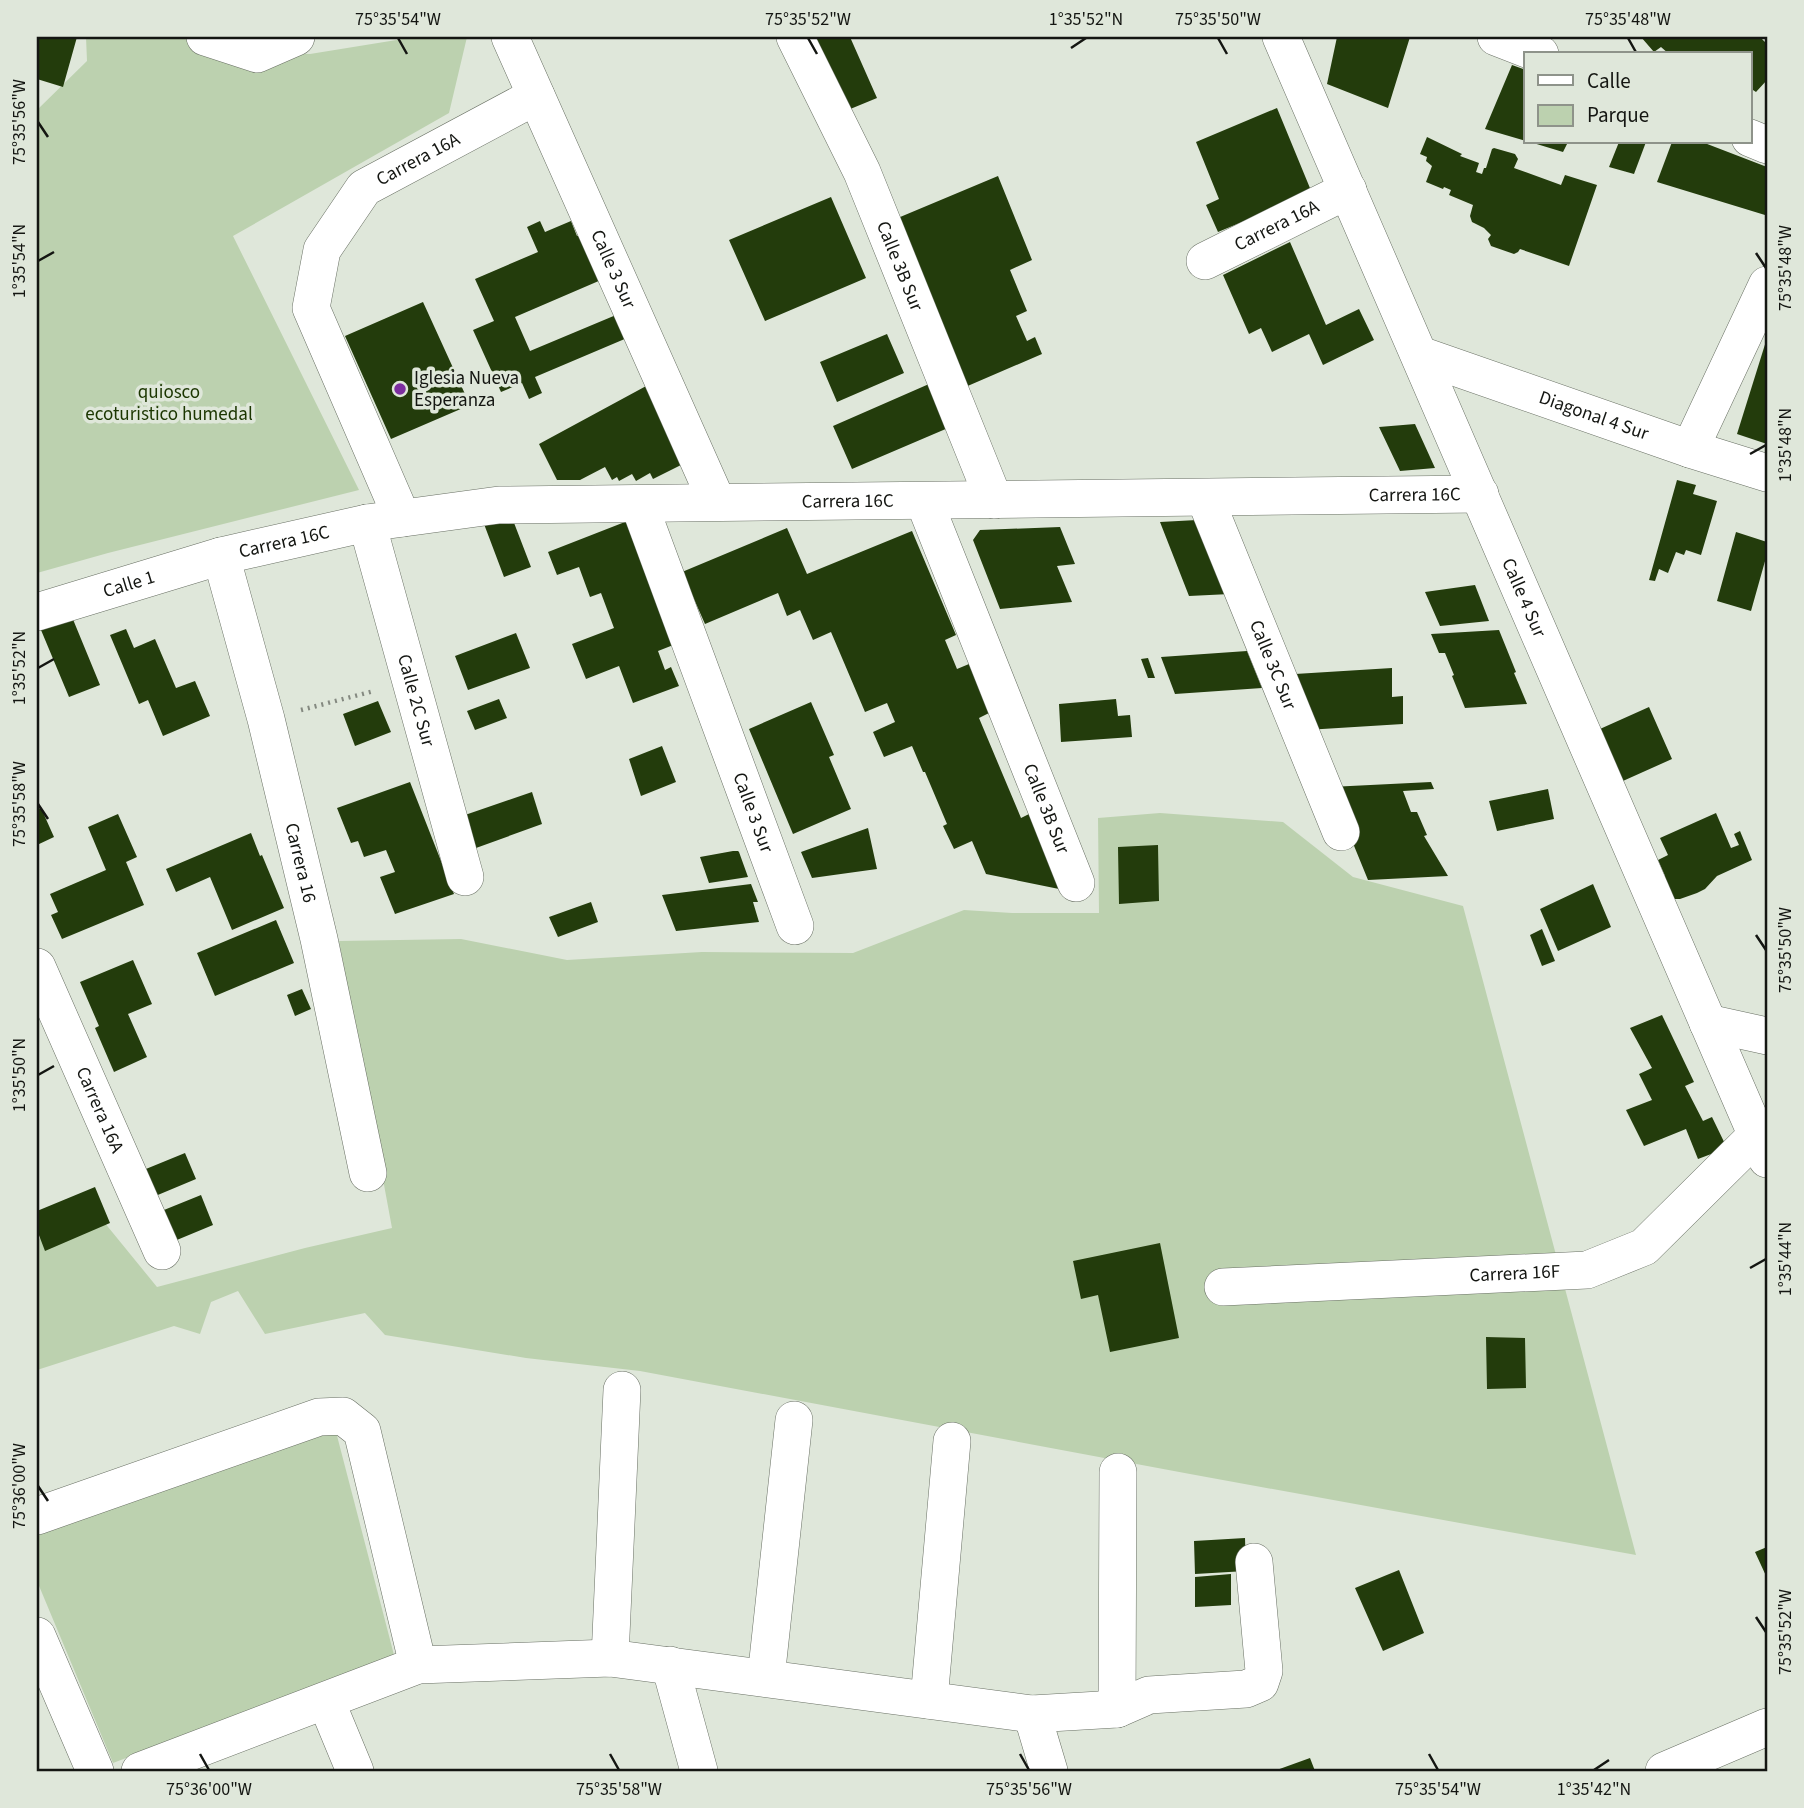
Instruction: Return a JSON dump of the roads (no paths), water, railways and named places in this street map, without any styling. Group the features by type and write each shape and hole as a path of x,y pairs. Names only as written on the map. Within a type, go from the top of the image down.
{"street":[{"path":"205,37 257,54 296,37"},
{"name":"Calle 3 Sur","path":"510,37 717,502"},
{"name":"Calle 3B Sur","path":"795,37 862,172 994,500"},
{"name":"Calle 4 Sur","path":"1282,37 1762,1147"},
{"path":"1496,37 1534,52"},
{"name":"Carrera 16A","path":"322,250 364,188 536,96"},
{"name":"Carrera 16A","path":"1205,261 1348,190"},
{"name":"Calle 2C Sur","path":"322,250 311,308 385,521 411,681 465,877"},
{"path":"1690,449 1767,285"},
{"name":"Diagonal 4 Sur","path":"1420,355 1767,473"},
{"name":"Carrera 16C","path":"221,556 385,521 499,505 1480,494"},
{"name":"Calle 3C Sur","path":"1205,498 1341,832"},
{"name":"Calle 3B Sur","path":"924,501 1076,883"},
{"name":"Calle 3 Sur","path":"639,504 795,926"},
{"name":"Calle 1","path":"37,612 221,556"},
{"name":"Carrera 16","path":"221,556 266,719 320,939 368,1172"},
{"name":"Carrera 16A","path":"37,967 162,1251"},
{"path":"1708,1023 1767,1036"},
{"name":"Carrera 16F","path":"1223,1287 1587,1270 1644,1247 1762,1147"},
{"path":"610,1658 622,1391"},
{"path":"37,1516 319,1417 343,1416 362,1431 418,1665"},
{"path":"766,1678 794,1420"},
{"path":"929,1700 952,1441"},
{"path":"1117,1709 1118,1472"},
{"path":"140,1771 418,1665 610,1658 1032,1714 1117,1709 1149,1695 1246,1689 1260,1682 1264,1671 1254,1562"},
{"path":"37,1636 94,1771"},
{"path":"670,1665 699,1771"},
{"path":"326,1701 355,1771"},
{"path":"1032,1714 1049,1771"},
{"path":"1664,1771 1767,1727"}],"place":[{"name":"Iglesia Nueva Esperanza","path":"400,389"}],"park label":[{"name":"quiosco ecoturistico humedal","path":"169,403"}]}
